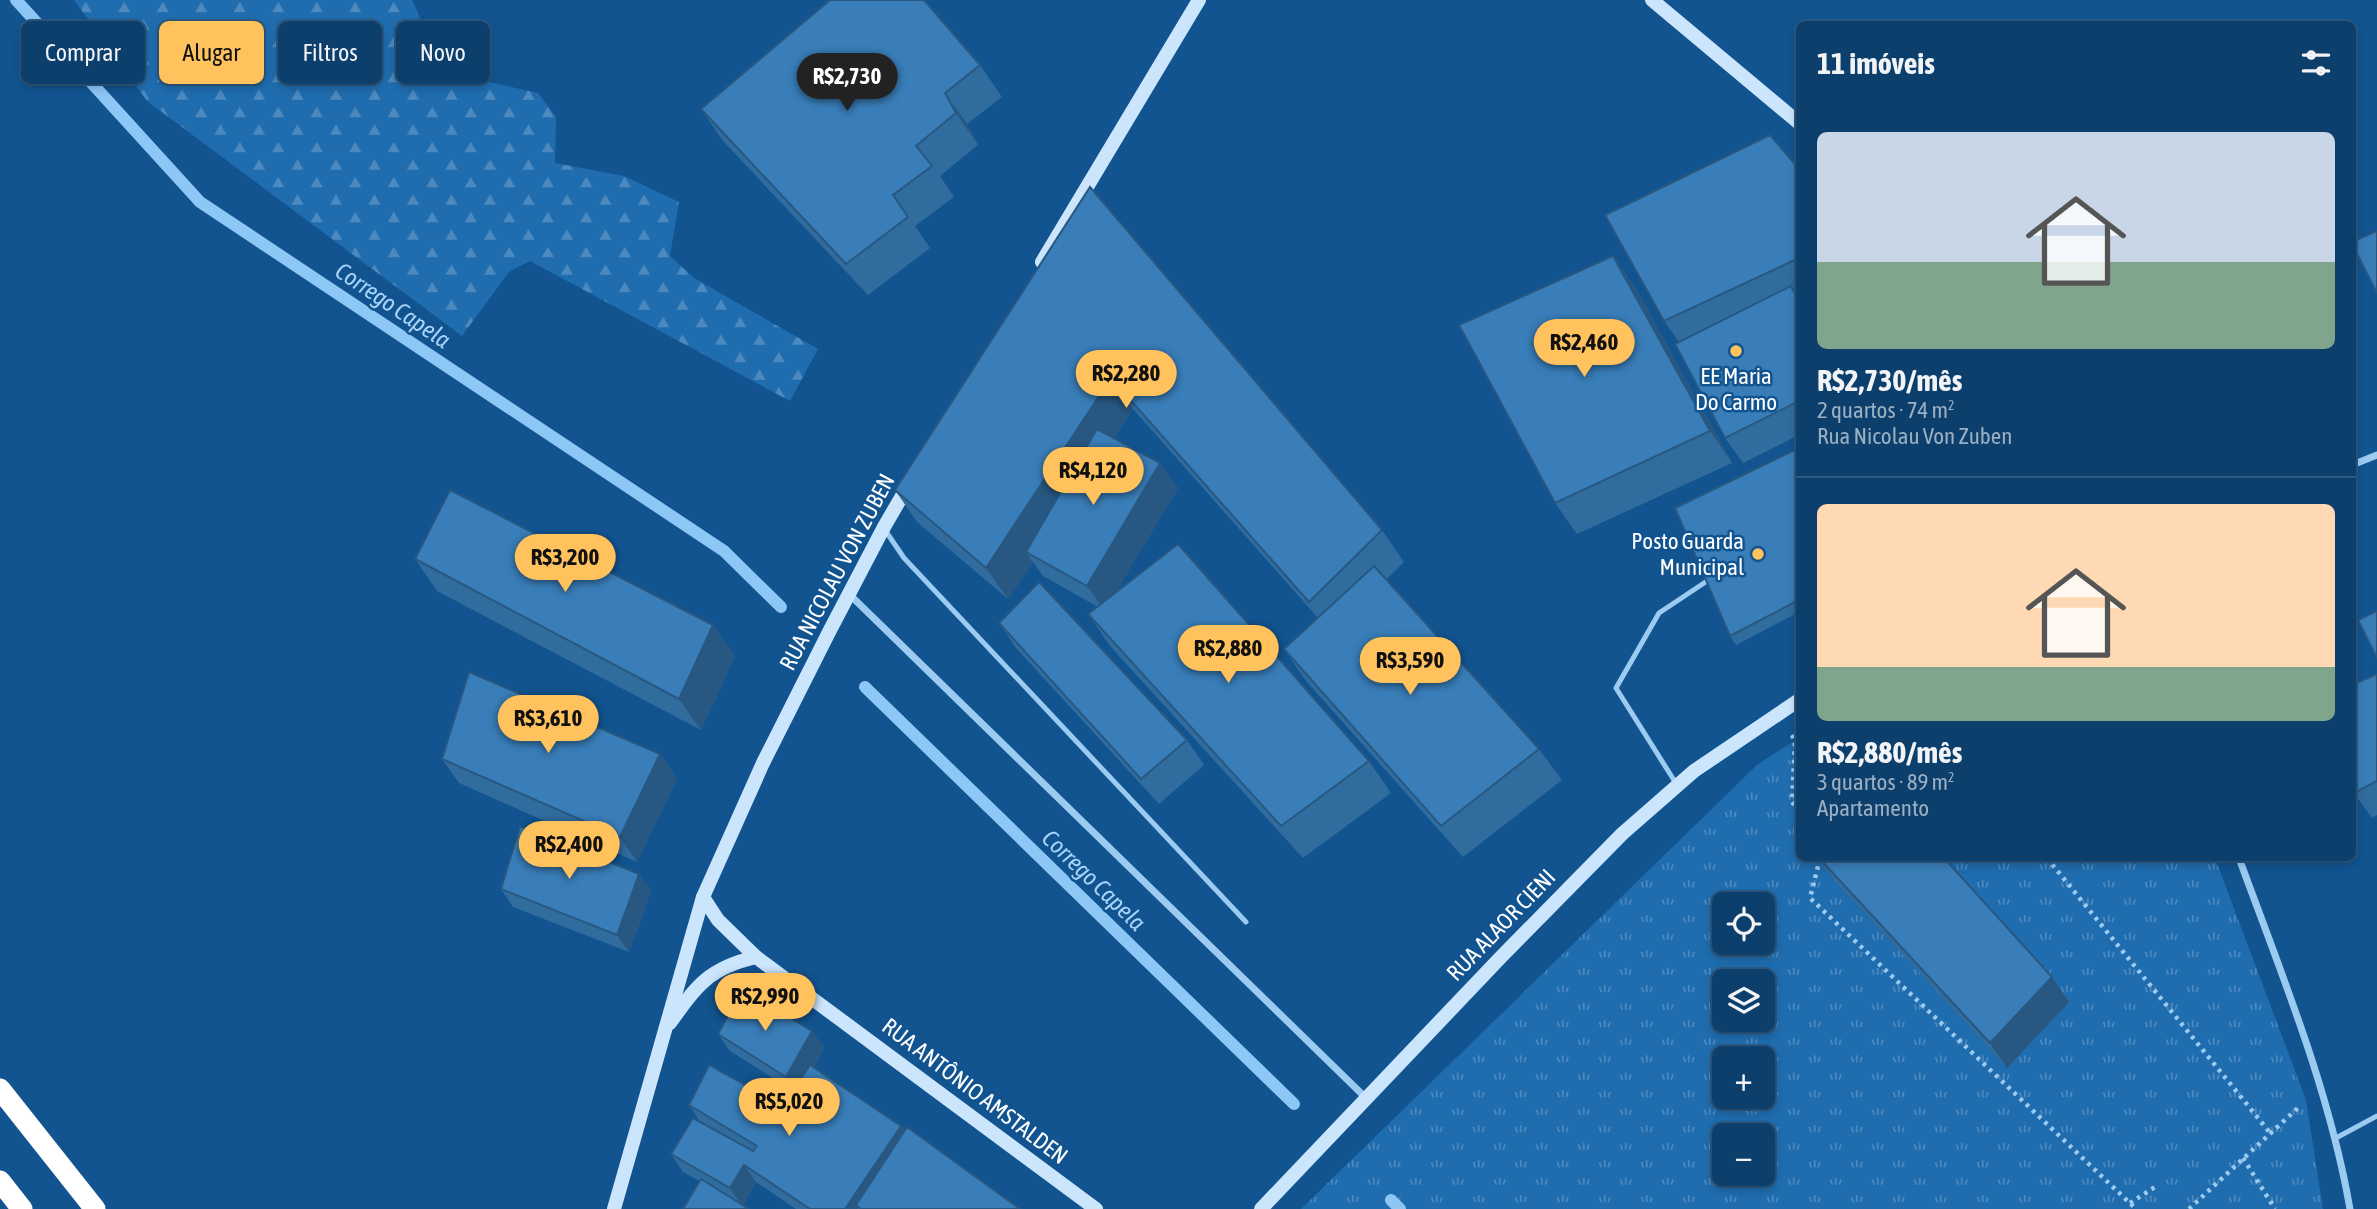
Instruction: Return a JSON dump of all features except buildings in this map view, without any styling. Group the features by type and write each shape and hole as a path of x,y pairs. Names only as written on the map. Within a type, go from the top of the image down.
{"highway":[{"path":"0,1089 95,1209"},
{"path":"0,1181 22,1209"}],"main road":[{"path":"1034,276 1199,0"},
{"path":"1652,0 1796,120"},
{"name":"RUA NICOLAU VON ZUBEN","path":"614,1209 703,897 763,763 848,593 919,467"},
{"name":"RUA ALAOR CIENI","path":"1261,1209 1613,844 1694,771 1796,702"},
{"name":"RUA ANTÔNIO AMSTALDEN","path":"703,897 718,920 756,957 1096,1209"},
{"path":"662,1036 695,989 706,978 720,968 756,957"}],"street":[{"path":"2356,463 2377,455"},
{"path":"848,593 1366,1098"},
{"path":"2240,861 2321,1086 2336,1138 2350,1209"}],"lane":[{"path":"884,527 904,558 1246,922"},
{"path":"1677,785 1616,688 1659,613 1715,576"},
{"path":"2336,1138 2377,1116"}],"path":[{"path":"1777,714 1795,741 1792,802 1796,807"},
{"path":"1819,861 1810,898 2136,1209"},
{"path":"2049,861 2271,1135"},
{"path":"2189,1209 2321,1086"},
{"path":"2243,1158 2275,1209"},
{"path":"2130,1203 2155,1187"}],"green space":[{"path":"74,0 412,0 420,21 396,21 396,84 490,82 538,93 556,117 555,163 624,176 679,202 670,256 694,278 818,349 790,401 530,261 509,272 462,336 147,101 135,84 145,84 145,21 89,21"},
{"path":"1796,740 1796,861 2216,861 2306,1100 2323,1209 1301,1209 1758,764"}],"waterway":[{"name":"Corrego Capela","path":"16,0 200,202 724,551 781,607"},
{"name":"Corrego Capela","path":"865,687 1294,1104"},
{"name":"Corrego Capela","path":"1391,1200 1400,1209"}],"place":[{"name":"EE Maria Do Carmo","path":"1736,351"},
{"name":"Posto Guarda Municipal","path":"1758,554"}]}
